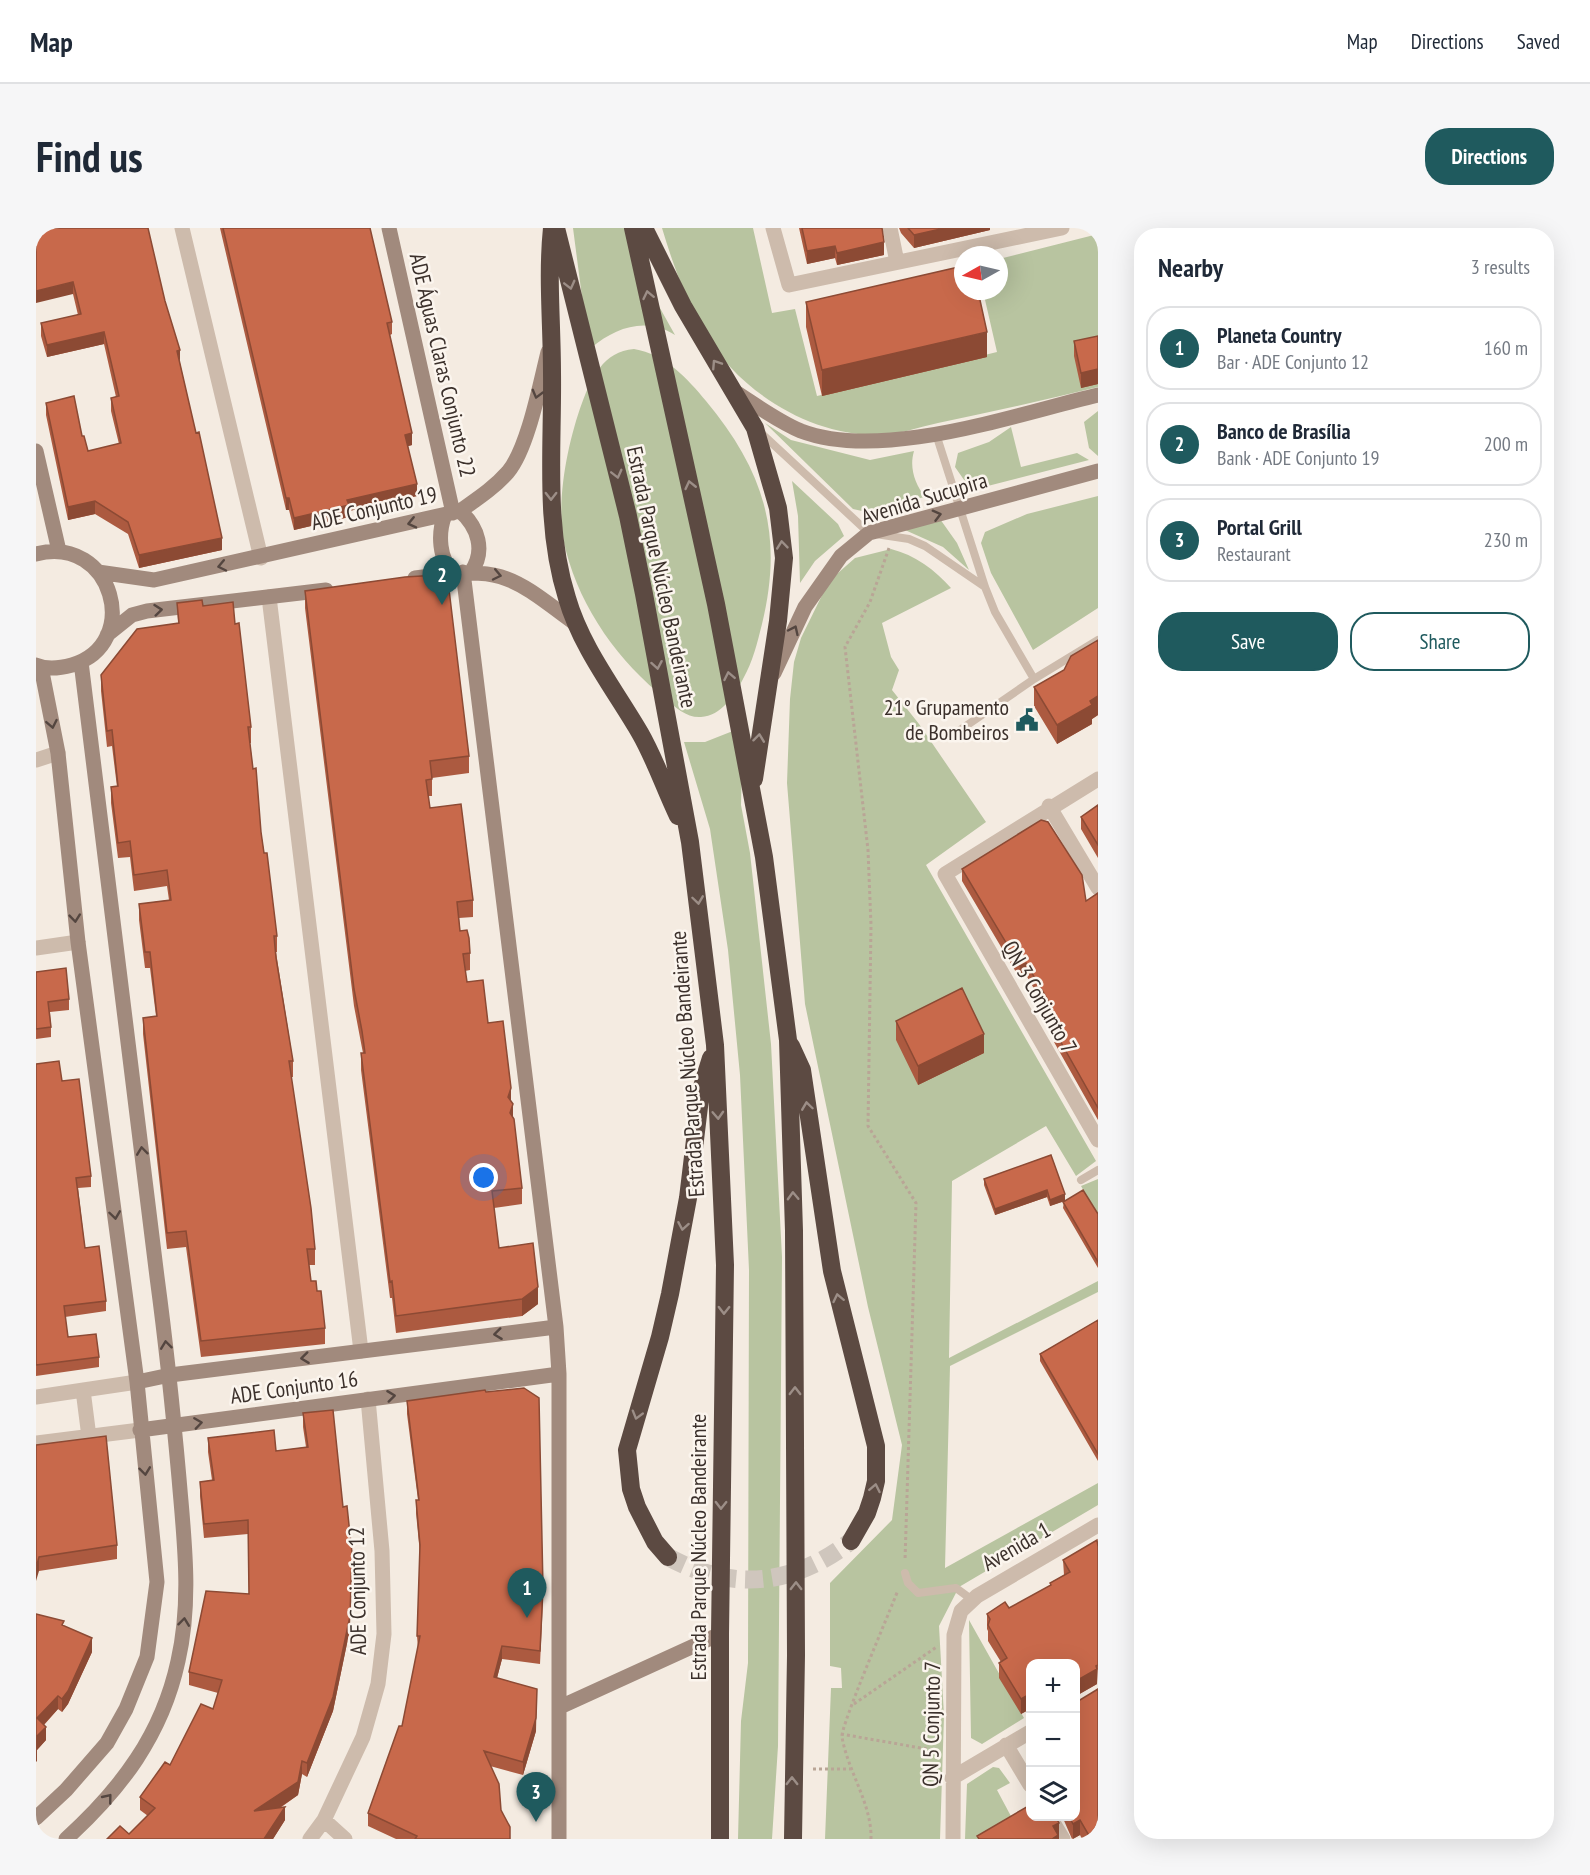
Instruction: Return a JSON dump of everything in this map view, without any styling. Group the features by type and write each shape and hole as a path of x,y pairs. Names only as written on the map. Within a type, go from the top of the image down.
{"highway":[{"path":"552,228 548,265 552,338 550,509 557,563 567,600 577,625 641,735 690,842"},
{"name":"Estrada Parque Núcleo Bandeirante","path":"556,228 628,516 690,842 715,1045 725,1265 720,1839"},
{"name":"Estrada Parque Núcleo Bandeirante","path":"633,228 704,542 764,857 788,1040 795,1242 796,1655 792,1769 793,1839"},
{"path":"644,228 683,306 755,428 778,508 784,558 769,684 752,796"},
{"path":"788,1040 802,1070 832,1271 876,1446 878,1463 873,1498 850,1540"},
{"path":"668,1557 655,1542 637,1508 631,1489 627,1450 670,1294 688,1198 701,1090 715,1045"}],"street":[{"path":"182,228 261,558"},
{"name":"ADE Águas Claras Conjunto 22","path":"389,228 453,513"},
{"path":"773,228 788,285 897,262 1010,233 1062,228"},
{"path":"890,228 897,262"},
{"name":"ADE Conjunto 19","path":"98,572 154,580 261,558 453,513 490,489 509,471 527,431 552,338"},
{"path":"734,391 767,413 802,431 858,442 936,434 1098,395"},
{"path":"36,451 59,551"},
{"name":"Avenida Sucupira","path":"769,684 805,607 841,556 869,533 1098,471"},
{"path":"453,513 471,521 478,538 478,558 463,572 447,566 442,550 441,530 453,513"},
{"path":"36,554 59,551 76,555 98,572 109,590 113,605 112,621 107,635 96,651 81,662 61,668 38,666 58,753 78,942 137,1382 157,1582 154,1620 147,1657 126,1709 107,1743 66,1790 36,1818"},
{"path":"463,572 556,1327 559,1374 560,1839"},
{"path":"397,580 463,572 493,573 524,585 577,625"},
{"path":"107,635 132,615 147,611 339,588"},
{"path":"269,597 361,1351"},
{"path":"66,1839 102,1806 130,1770 167,1703 186,1618 187,1575 170,1375 81,662"},
{"path":"36,760 58,753"},
{"path":"1098,778 1049,806 1098,888"},
{"name":"QN 3 Conjunto 7","path":"1049,806 945,874 1098,1140"},
{"path":"36,948 78,942"},
{"name":"ADE Conjunto 16","path":"36,1397 170,1375 556,1327"},
{"name":"ADE Conjunto 16","path":"36,1443 559,1374"},
{"path":"83,1390 89,1437"},
{"name":"ADE Conjunto 12","path":"310,1839 324,1820 363,1737 378,1684 384,1634 382,1551 368,1399"},
{"name":"Avenida 1","path":"966,1605 1098,1524"},
{"name":"QN 5 Conjunto 7","path":"953,1839 954,1635 966,1605"},
{"path":"560,1707 720,1634"},
{"path":"952,1778 1026,1734"},
{"path":"1006,1745 1026,1778"},
{"path":"324,1820 345,1839"},
{"path":"1052,1821 1063,1839"}],"lane":[{"path":"755,428 869,533 909,540 925,546 985,587"},
{"path":"936,434 985,587 995,612 1034,679"},
{"path":"960,730 1034,679 1098,640"},
{"path":"1081,1180 1098,1170"},
{"path":"905,1573 908,1583 918,1593 956,1588 966,1605"}],"path":[{"path":"872,1839 872,1824 850,1769 841,1734 905,1573 916,1203 868,1126 872,925 868,861 845,647 870,602 893,537"},
{"path":"853,1705 954,1635"},
{"path":"841,1734 954,1754"},
{"path":"792,1769 850,1769"}],"green space":[{"path":"573,228 629,228 651,292 675,335 664,329 642,325 611,334 592,347 582,297"},
{"path":"662,228 753,228 772,313 795,309 817,396 997,352 985,300 1008,300 1008,257 1098,234 1098,387 886,435 853,433 828,428 803,419 779,406 737,374 719,354 705,333 675,269"},
{"path":"634,349 656,356 674,368 706,401 742,453 755,479 764,505 771,561 762,624 749,666 736,692 721,709 708,716 691,716 678,709 649,684 618,651 604,633 581,593 566,551 561,516 564,477 571,438 582,403 600,367 614,355"},
{"path":"1098,411 1098,456 1089,448 1084,422"},
{"path":"765,423 791,440 870,460 914,451 912,464 914,475 925,497 862,511 853,509"},
{"path":"1011,427 1021,467 1077,453 1089,460 976,489 969,487 955,467 958,453 989,442"},
{"path":"792,481 838,524 844,536 815,561 800,583 798,516"},
{"path":"1098,496 1098,608 1033,650 991,573 981,543 985,532 1027,514"},
{"path":"940,519 957,543 969,570 943,547 905,530"},
{"path":"891,549 924,564 951,588 882,623 891,657 899,670 892,690 919,724 986,822 926,865 1096,1161 1076,1176 1046,1126 952,1181 949,1358 1098,1281 1098,1292 950,1366 945,1568 1098,1483 1098,1505 959,1587 939,1626 944,1716 940,1839 825,1839 831,1688 842,1688 841,1668 830,1666 830,1583 892,1520 902,1445 868,1307 805,1004 787,783 790,699 794,662 801,638 829,581 855,558"},
{"path":"743,727 741,805 750,853 771,1044 782,1257 778,1746 772,1839 738,1839 741,1721 748,1663 749,1270 740,1075 728,950 710,829 684,742 705,742"},
{"path":"1098,1179 1098,1216 1081,1186"},
{"path":"969,1620 1024,1718 982,1744 971,1738"},
{"path":"993,1767 999,1768 1010,1783 997,1790 1013,1820 982,1839 965,1839 967,1784"}],"building":[{"path":"36,228 148,228 165,301 180,350 177,351 196,433 199,432 222,538 139,555 128,522 95,501 68,507 46,403 74,396 82,436 84,436 88,451 121,443 111,398 119,396 104,332 47,345 41,323 81,314 73,282 36,291"},
{"path":"223,228 370,228 392,322 387,323 412,433 405,435 417,484 347,500 349,505 294,518 289,498 286,498"},
{"path":"802,228 882,228 884,242 837,253 835,246 807,251"},
{"path":"908,228 945,228 914,235"},
{"path":"954,268 954,300 980,300 987,332 822,370 806,302"},
{"path":"1098,336 1098,369 1081,373 1074,341"},
{"path":"438,575 439,582 448,581 469,756 430,761 432,779 426,780 430,808 461,804 473,900 457,902 460,931 467,930 469,938 470,953 463,954 467,982 483,980 488,1023 503,1021 511,1088 508,1097 513,1104 510,1113 514,1119 522,1188 492,1191 499,1248 533,1243 538,1287 522,1299 396,1316 361,1053 365,1053 354,989 305,591 405,577"},
{"path":"202,600 203,606 233,602 235,624 239,623 251,727 248,727 253,769 256,768 261,832 264,853 267,853 277,936 274,936 276,958 293,1061 289,1061 311,1208 315,1249 307,1249 311,1281 316,1281 317,1291 321,1291 325,1328 201,1341 186,1231 167,1233 143,1018 157,1016 150,952 145,952 139,904 171,900 167,870 134,875 130,841 118,843 111,787 118,786 112,730 107,731 101,675 137,629 179,623 177,603"},
{"path":"1098,640 1098,696 1090,701 1092,705 1057,725 1034,687 1064,670 1071,656"},
{"path":"1098,805 1098,845 1081,817"},
{"path":"1041,820 1048,822 1082,875 1086,901 1098,893 1098,1108 1054,1030 1060,1026 1052,1007 1026,963 1020,966 962,869"},
{"path":"66,968 69,999 48,1002 51,1027 36,1029 36,972"},
{"path":"962,988 984,1034 918,1066 896,1021"},
{"path":"59,1061 62,1081 79,1079 91,1176 76,1178 85,1248 99,1246 106,1301 64,1306 68,1337 96,1334 99,1357 36,1365 36,1064"},
{"path":"1051,1155 1065,1194 1050,1200 1047,1190 995,1209 984,1179"},
{"path":"1083,1190 1098,1214 1098,1262 1063,1202"},
{"path":"1098,1320 1098,1454 1040,1354"},
{"path":"524,1388 539,1398 543,1588 540,1651 502,1646 494,1677 537,1689 536,1718 523,1762 484,1751 499,1784 501,1810 510,1827 510,1839 415,1839 417,1836 368,1813 399,1726 402,1726 420,1636 417,1636 420,1545 416,1500 419,1500 407,1401 485,1390 486,1392"},
{"path":"333,1410 343,1507 347,1506 352,1553 350,1616 333,1697 307,1763 302,1761 298,1782 254,1811 285,1807 264,1839 107,1839 120,1826 129,1834 155,1808 140,1797 165,1762 170,1765 201,1704 213,1709 222,1680 189,1672 206,1591 249,1594 248,1520 204,1524 200,1482 214,1480 208,1438 274,1430 276,1451 308,1447 303,1413"},
{"path":"106,1436 117,1545 39,1557 36,1568 36,1445"},
{"path":"1097,1540 1097,1669 1080,1679 1080,1659 1026,1659 1026,1696 1021,1699 999,1663 1007,1658 988,1625 990,1619 987,1614 1005,1602 1009,1608 1070,1572 1063,1560"},
{"path":"36,1614 64,1621 62,1625 92,1638 68,1691 62,1699 58,1696 37,1718 46,1727 36,1737"},
{"path":"1098,1689 1098,1839 1091,1839 1080,1820 1080,1700"},
{"path":"1026,1807 1026,1821 1058,1821 1059,1823 1053,1826 1058,1835 1052,1839 979,1839 977,1836"}],"tunnel":[{"path":"668,1557 716,1576 762,1579 785,1575 807,1567 851,1541"}],"place":[{"name":"Banco de Brasília","path":"442,605"},
{"name":"21° Grupamento de Bombeiros","path":"1027,720"},
{"name":"Planeta Country","path":"527,1618"},
{"name":"Portal Grill","path":"536,1822"}]}
